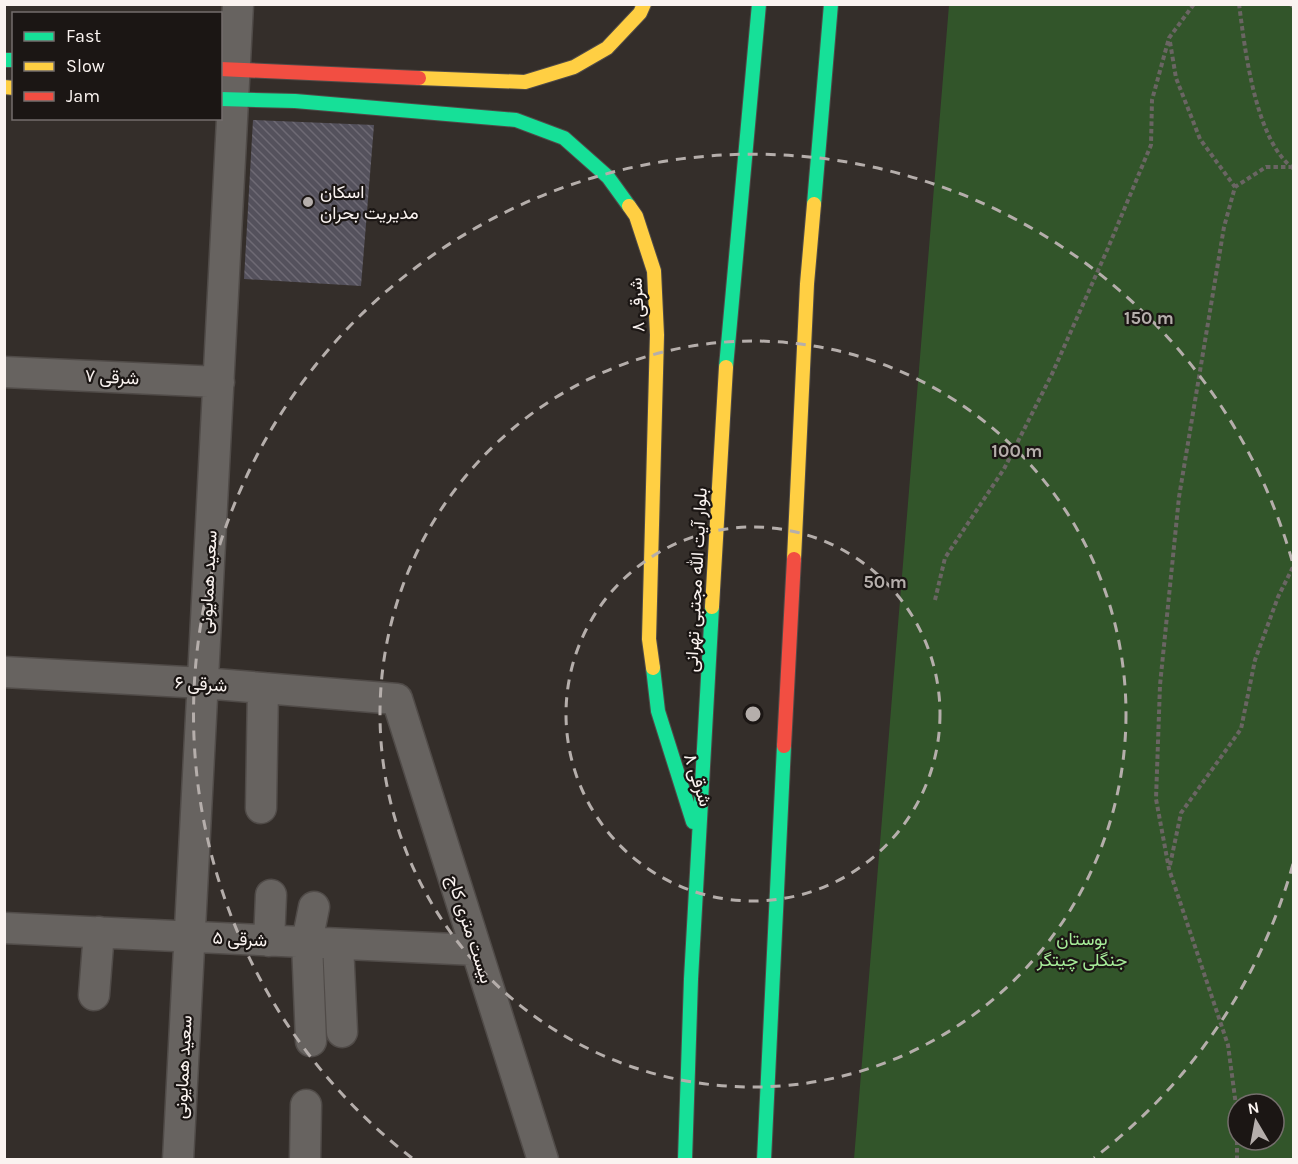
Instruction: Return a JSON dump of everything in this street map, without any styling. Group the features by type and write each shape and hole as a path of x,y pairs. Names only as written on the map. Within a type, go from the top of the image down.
{"main road":[{"path":"228,70 525,82 574,67 607,48 640,14 644,4"},
{"name":"بلوار آیت الله مجتبی تهرانی","path":"685,1160 699,841 726,366 759,4"},
{"path":"764,1160 807,284 831,4"},
{"name":"۸ شرقی","path":"227,99 295,101 516,120 564,138 608,177 636,216 654,272 657,335 649,639 658,711 699,841"}],"street":[{"name":"سعید همایونی","path":"178,1160 219,382 228,70 238,4"},
{"name":"۷ شرقی","path":"4,372 219,382"},
{"name":"۶ شرقی","path":"4,672 203,683 397,699"},
{"path":"261,808 263,688"},
{"name":"بیست متری کاج","path":"397,699 543,1160"},
{"path":"270,940 271,895"},
{"path":"311,1041 307,942 314,907"},
{"name":"۵ شرقی","path":"4,928 476,950"},
{"path":"94,995 99,932"},
{"path":"338,944 342,1032"},
{"path":"304,1160 306,1105"}],"path":[{"path":"935,600 945,558 1004,469 1052,374 1143,166 1151,145 1152,100 1169,38 1194,4"},
{"path":"1239,4 1248,71 1269,139 1292,168"},
{"path":"1169,38 1176,78 1200,139 1235,188"},
{"path":"1237,1160 1237,1113 1228,1045 1169,869 1156,799 1160,685 1179,496 1222,238 1235,188 1266,167 1292,168"},
{"path":"1169,869 1181,813 1241,729 1255,660 1278,597 1293,565"}],"green space":[{"name":"بوستان جنگلی چیتگر","path":"949,5 1293,5 1293,1159 854,1159"}],"building":[{"name":"اسکان مدیریت بحران","path":"253,120 374,125 361,286 244,279"}],"traffic: fast":[{"path":"726,367 759,4"},
{"path":"814,204 831,4"},
{"path":"4,60 12,60"},
{"path":"222,99 295,101 516,120 564,138 608,177 629,206"},
{"path":"685,1160 691,979 712,607"},
{"path":"653,668 658,711 693,822"},
{"path":"764,1160 784,746"}],"traffic: slow":[{"path":"419,78 525,82 574,67 607,48 640,13 644,4"},
{"path":"4,87 12,88"},
{"path":"794,559 807,284 814,204"},
{"path":"629,206 636,216 654,271 657,335 649,639 653,668"},
{"path":"712,607 726,367"}],"traffic: jam":[{"path":"222,69 419,78"},
{"path":"784,746 794,559"}],"place":[{"name":"اسکان مدیریت بحران","path":"308,202"}]}
